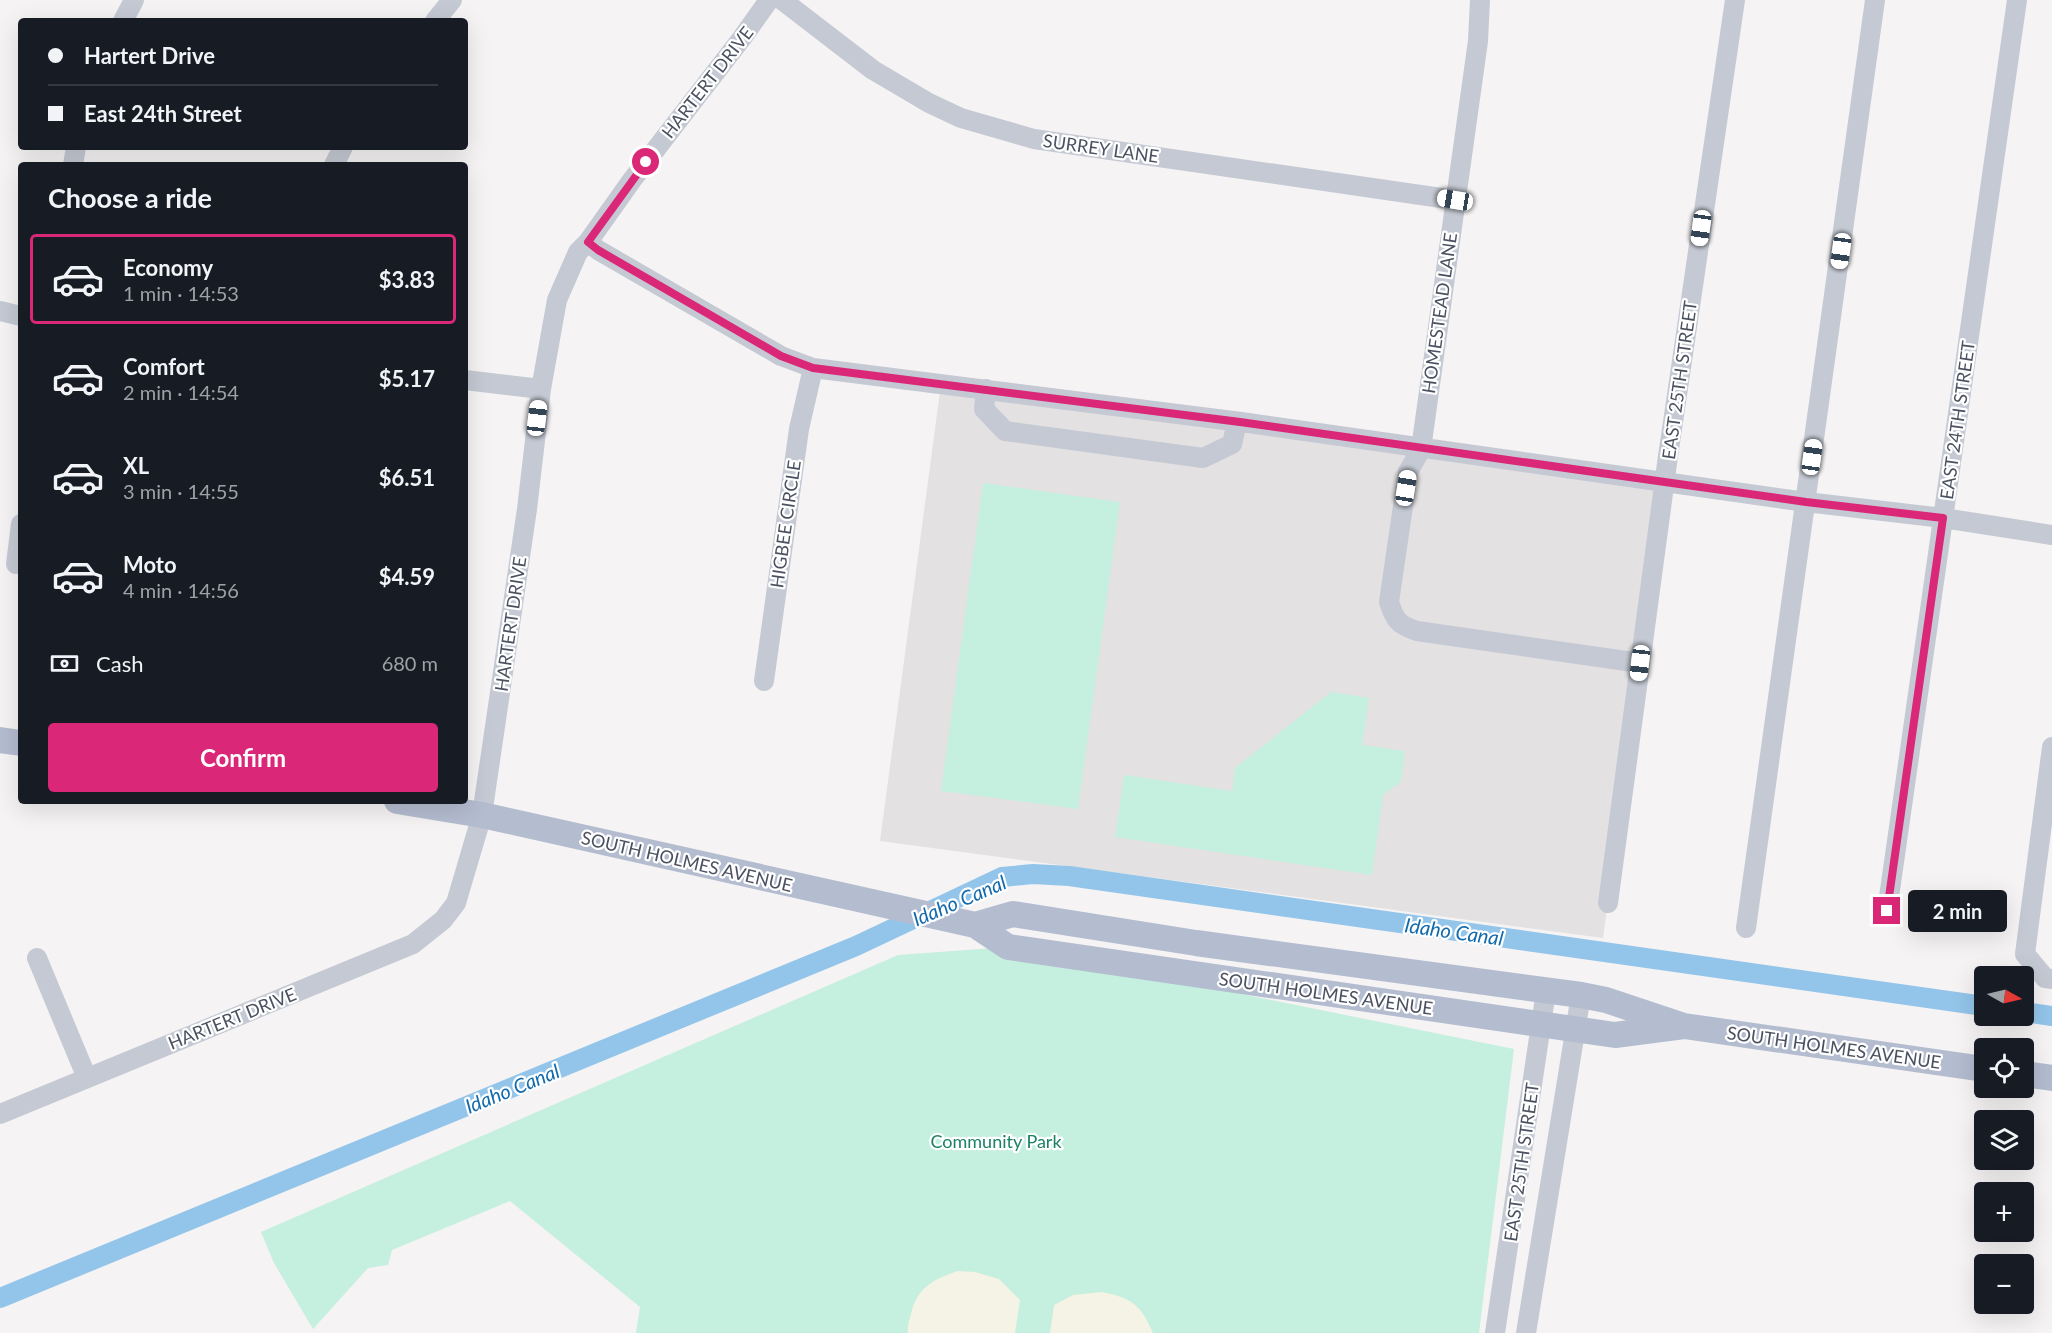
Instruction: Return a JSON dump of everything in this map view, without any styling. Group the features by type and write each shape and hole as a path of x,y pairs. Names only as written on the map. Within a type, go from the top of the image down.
{"main road":[{"path":"0,740 18,743"},
{"name":"SOUTH HOLMES AVENUE","path":"416,804 482,815 975,925 1008,947 1615,1035 1684,1026"},
{"name":"SOUTH HOLMES AVENUE","path":"975,925 1013,914 1196,943 1581,995 1606,1000 1684,1026 1974,1068"},
{"path":"2034,1075 2052,1078"}],"street":[{"path":"125,18 134,0"},
{"path":"437,18 452,0"},
{"name":"HARTERT DRIVE","path":"0,1114 413,944 443,921 456,903 482,815 527,508 541,389 557,300 578,252 588,242 632,180 770,0"},
{"name":"SURREY LANE","path":"782,0 873,70 929,103 961,118 1034,139 1455,200"},
{"name":"HOMESTEAD LANE","path":"1480,0 1478,41 1421,448 1408,472 1389,602 1394,617 1403,626 1417,631 1640,663"},
{"name":"EAST 25TH STREET","path":"1608,903 1664,481 1735,0"},
{"path":"1746,928 1875,0"},
{"name":"EAST 24TH STREET","path":"1887,911 2017,0"},
{"path":"588,242 598,250 781,356 813,368 986,388 1806,502 1943,518 2052,535"},
{"path":"0,311 18,315"},
{"name":"HIGBEE CIRCLE","path":"764,681 798,429 813,368"},
{"path":"468,380 541,389"},
{"path":"986,388 984,409 1005,431 1203,458 1233,444 1237,422"},
{"path":"16,564 18,548"},
{"path":"2052,747 2025,954 2045,978 2052,979"},
{"path":"37,958 87,1078"},
{"name":"EAST 25TH STREET","path":"1495,1333 1546,991"},
{"name":"EAST 25TH STREET","path":"1526,1333 1581,995"}],"shaded area":[{"path":"941,384 1664,481 1603,938 880,841"}],"green space":[{"path":"983,483 1120,502 1078,809 941,791"},
{"path":"1331,692 1369,698 1362,745 1405,751 1401,782 1383,795 1372,875 1115,837 1124,775 1232,791 1235,768"},
{"name":"Community Park","path":"1008,947 1514,1049 1479,1333 636,1333 640,1307 510,1201 392,1250 388,1265 368,1268 313,1329 274,1263 261,1232 898,955"}],"sand":[{"path":"958,1271 975,1272 999,1279 1020,1300 1015,1333 908,1333 908,1324 917,1297 934,1281"},
{"path":"1102,1292 1121,1297 1134,1304 1140,1309 1153,1333 1050,1333 1054,1305 1073,1295"}],"waterway":[{"name":"Idaho Canal","path":"0,1298 856,946 1002,877 1033,874 1069,876 1974,1005"},
{"name":"Idaho Canal","path":"2034,1013 2052,1016"}],"route":[{"path":"646,162 588,242 598,250 781,356 813,368 986,388 1806,502 1943,518 1887,911"}]}
